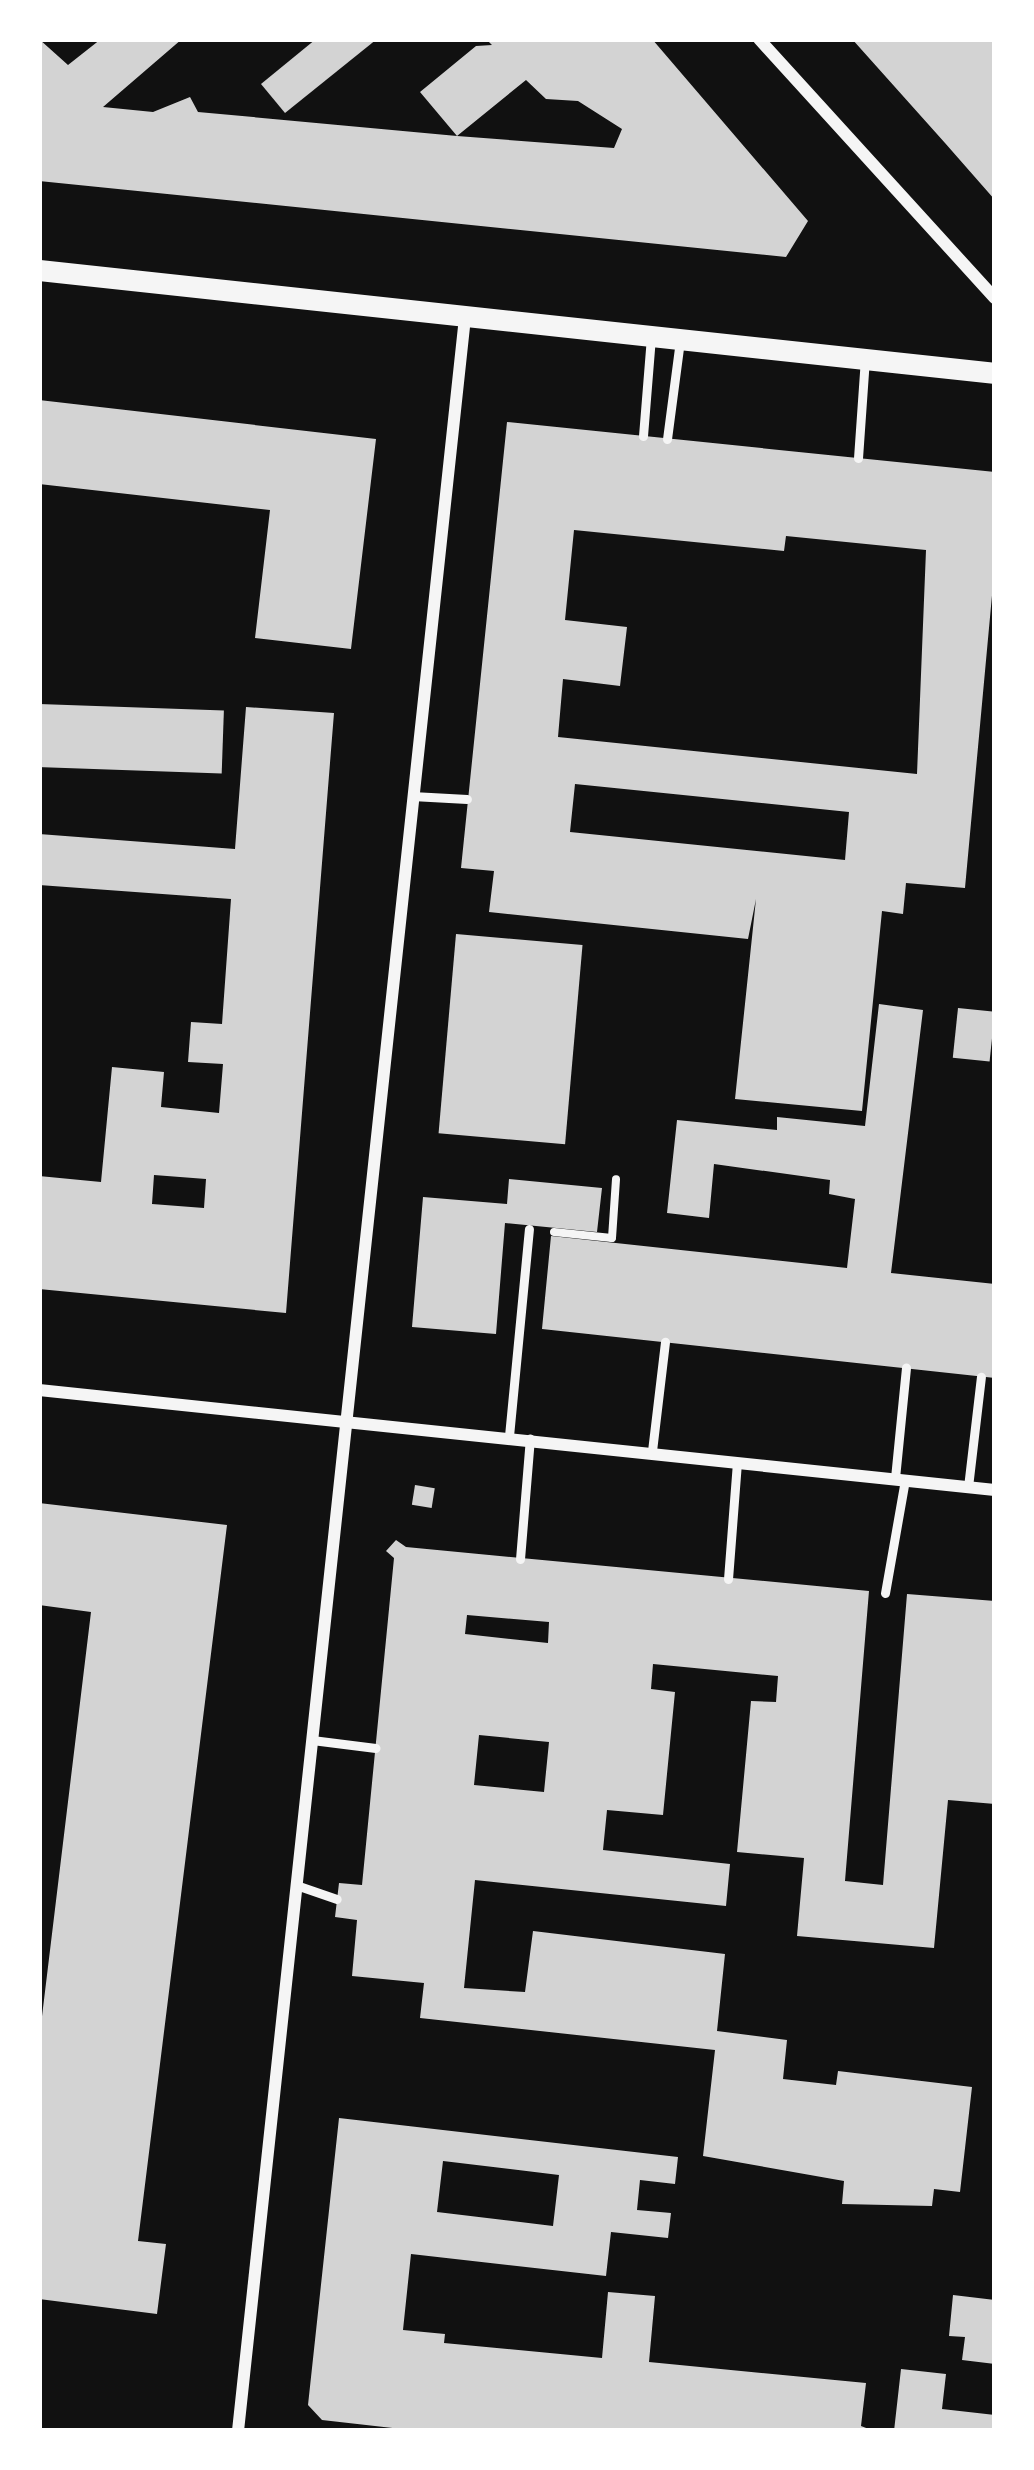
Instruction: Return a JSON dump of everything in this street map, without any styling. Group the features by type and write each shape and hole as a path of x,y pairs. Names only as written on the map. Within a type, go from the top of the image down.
{"street":[{"path":"759,39 995,298"},
{"path":"39,270 995,374"},
{"path":"238,2431 465,316"},
{"path":"39,1390 652,1450 995,1490"}],"lane":[{"path":"643,436 651,336"},
{"path":"667,439 680,340"},
{"path":"858,458 865,359"},
{"path":"412,796 467,799"},
{"path":"509,1436 529,1229"},
{"path":"652,1450 665,1342"},
{"path":"885,1593 900,1479 906,1368"},
{"path":"968,1487 981,1377"},
{"path":"520,1558 530,1438"},
{"path":"728,1579 737,1462"},
{"path":"312,1740 376,1748"},
{"path":"296,1885 337,1899"}],"path":[{"path":"529,1229 612,1238 616,1179"}],"building":[{"path":"39,39 68,65 101,39 182,39 103,107 153,112 190,97 198,112 457,136 420,92 476,46 492,45 486,39 652,39 808,221 786,257 39,181","holes":["526,80 546,99 578,101 622,129 614,148 457,136"]},
{"path":"316,39 377,39 285,113 261,84"},
{"path":"852,39 995,39 995,200 945,143"},
{"path":"39,400 376,439 351,649 255,638 270,510 39,484"},
{"path":"507,422 995,472 995,563 965,888 906,883 903,914 882,911 862,1111 735,1099 756,899 748,939 489,912 494,871 461,868","holes":["574,530 784,551 786,536 926,550 917,774 558,737 563,679 620,686 627,627 565,620","575,784 849,812 845,860 570,832"]},
{"path":"39,704 224,710 222,773 39,767"},
{"path":"246,707 334,713 286,1313 39,1289 39,1176 101,1182 112,1067 164,1072 161,1107 219,1113 223,1064 188,1062 191,1022 222,1024 231,899 39,885 39,834 235,849","holes":["154,1175 206,1179 204,1208 152,1204"]},
{"path":"456,934 583,945 565,1144 439,1133"},
{"path":"879,1004 923,1010 891,1273 995,1284 995,1378 542,1329 551,1236 847,1268 855,1199 829,1194 830,1180 714,1164 709,1218 667,1213 677,1120 777,1130 777,1117 865,1126"},
{"path":"958,1008 995,1012 990,1062 953,1058"},
{"path":"509,1179 602,1188 597,1232 505,1223 496,1334 412,1327 423,1197 507,1204"},
{"path":"415,1485 435,1488 432,1508 412,1505"},
{"path":"39,1503 227,1525 138,2241 166,2244 157,2314 39,2299 39,2041 91,1612 39,1605"},
{"path":"396,1540 406,1547 869,1591 845,1881 883,1885 907,1594 995,1601 995,1804 948,1800 934,1948 797,1936 804,1858 737,1852 751,1701 776,1702 778,1676 653,1664 651,1689 675,1692 663,1815 607,1810 603,1850 730,1864 726,1906 475,1880 464,1988 525,1992 533,1931 725,1954 717,2031 787,2040 783,2079 836,2085 838,2071 972,2087 960,2192 934,2189 932,2206 842,2204 844,2181 703,2156 715,2050 420,2018 424,1983 352,1976 357,1920 335,1917 339,1883 362,1885 394,1558 386,1551","holes":["467,1615 549,1622 548,1643 465,1634","479,1735 549,1742 544,1792 474,1785"]},
{"path":"339,2118 678,2157 675,2184 640,2180 637,2210 671,2213 668,2238 611,2232 606,2276 411,2254 403,2330 445,2334 444,2343 602,2358 608,2292 655,2296 649,2362 866,2383 861,2426 874,2431 419,2431 322,2420 308,2405","holes":["443,2161 559,2175 553,2226 437,2212"]},
{"path":"953,2295 995,2300 995,2364 962,2360 965,2337 949,2336"},
{"path":"901,2369 946,2374 942,2409 995,2415 995,2431 894,2431"}]}
